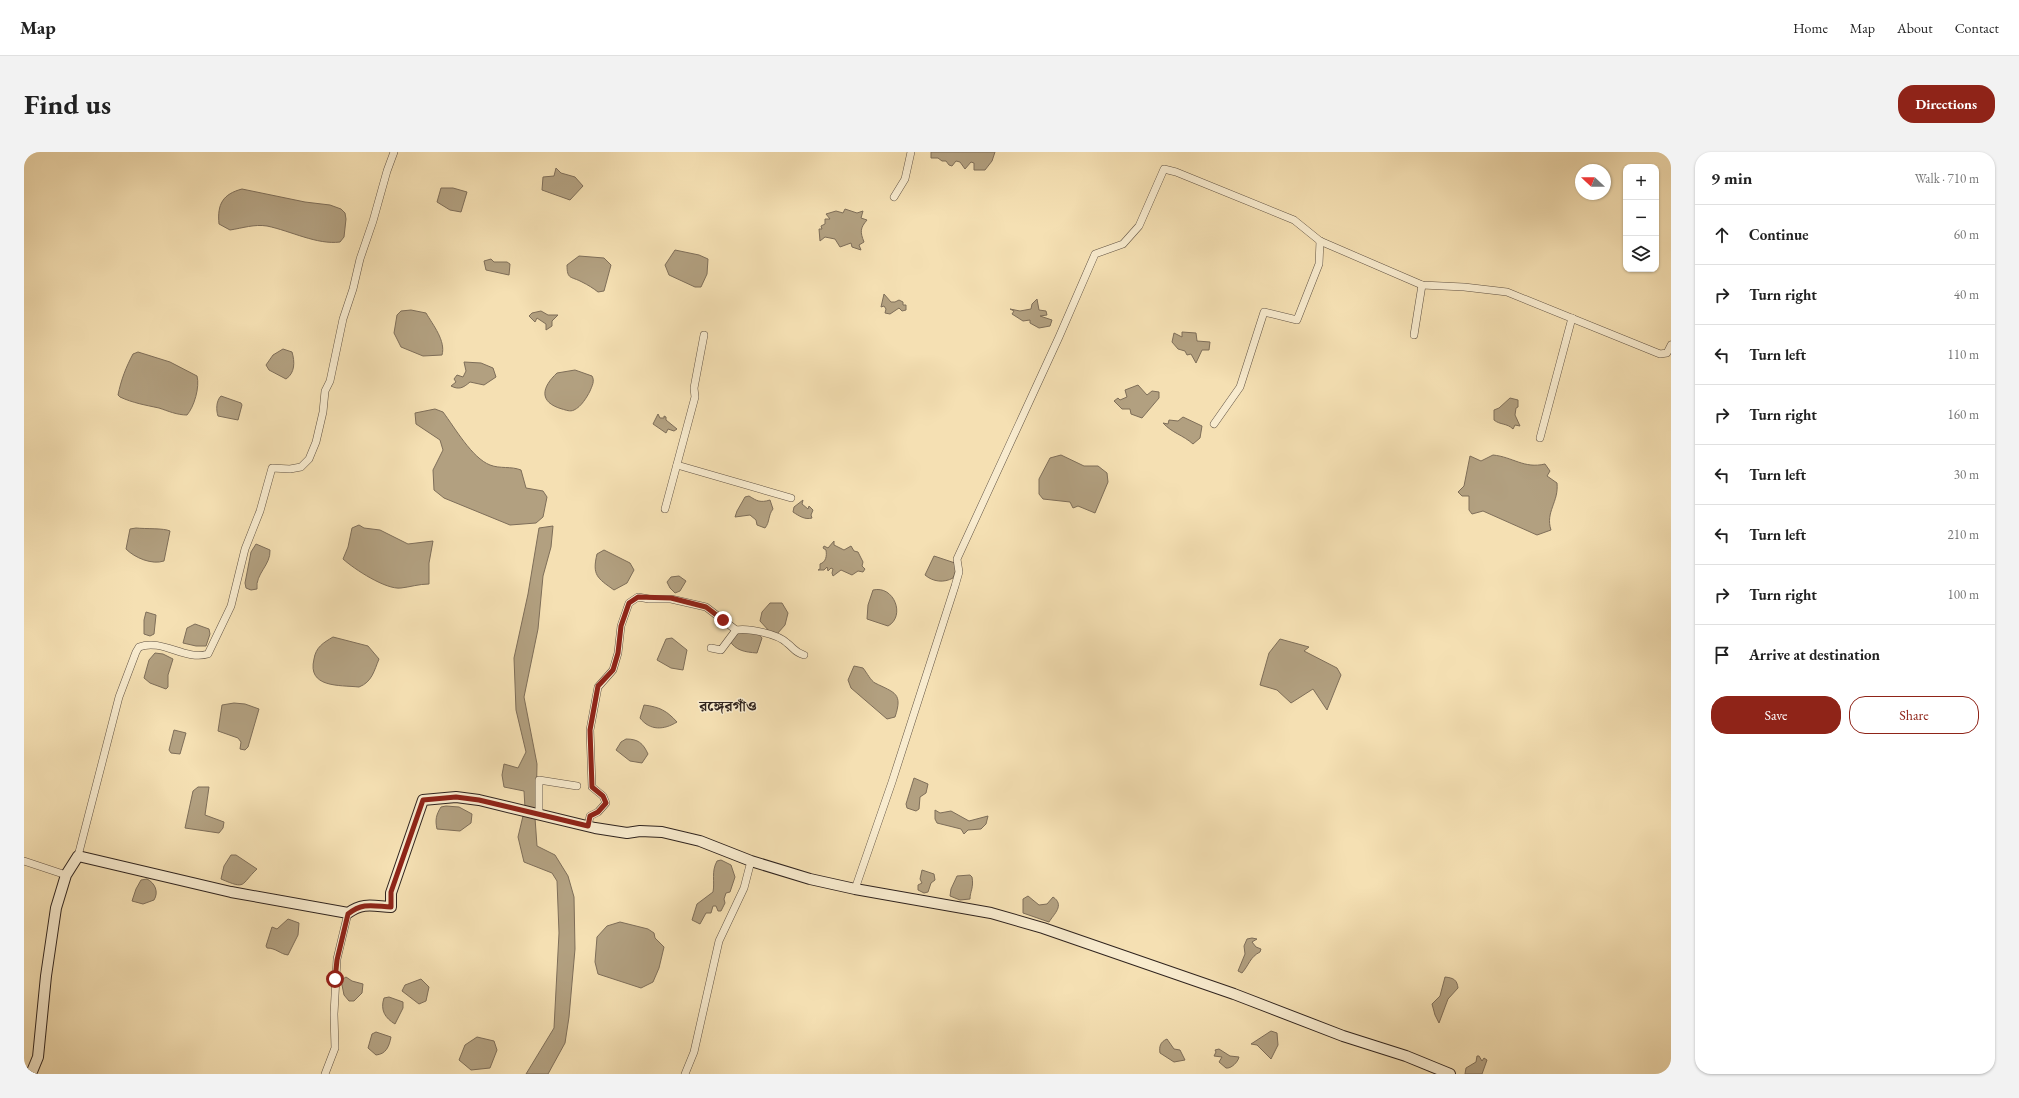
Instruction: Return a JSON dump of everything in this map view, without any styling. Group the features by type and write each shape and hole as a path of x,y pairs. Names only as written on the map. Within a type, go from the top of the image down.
{"street":[{"path":"31,1074 38,1057 46,976 56,908 66,875 78,856 119,697 136,652 139,647 151,645 196,656 208,654 231,606 245,549 260,511 272,468 290,469 301,467 309,459 316,442 343,319 353,289 360,259 394,152"},
{"path":"894,197 905,179 911,152"},
{"path":"855,889 955,586 959,572 957,559 1059,337 1095,254 1123,244 1139,226 1164,169 1294,220 1320,241 1422,285 1507,292 1660,354 1667,353 1671,345"},
{"path":"1214,424 1240,387 1264,312 1297,320 1319,264 1320,241"},
{"path":"1414,335 1422,285"},
{"path":"1540,438 1572,318"},
{"path":"665,509 695,397 694,388 704,335"},
{"path":"677,465 790,498"},
{"path":"588,826 590,816 598,812 606,803 603,796 592,787 590,730 598,686 613,670 618,653 621,626 629,603 638,597 671,598 706,607 736,630 749,629 776,637 786,642 795,652 804,655"},
{"path":"711,648 721,650 736,630"},
{"path":"539,814 539,780 577,786"},
{"path":"325,1074 335,1048 334,1014 337,960 348,914 358,906 365,905 391,907 391,892 423,800 456,797 479,800 588,826 627,833 662,832 700,841 751,861 810,880 991,913 1043,928 1234,994 1343,1036 1406,1056 1450,1074"},
{"path":"78,856 231,892 348,914"},
{"path":"24,861 66,875"},
{"path":"685,1074 694,1052 719,941 744,888 751,861"}],"shaded area":[{"path":"931,152 995,152 992,161 985,170 974,170 974,163 971,162 965,169 960,162 956,161 952,166 946,161 942,161 938,158 931,158"},
{"path":"556,168 561,173 575,177 583,186 570,200 542,190 543,177 554,176"},
{"path":"441,188 453,188 467,192 461,212 450,210 437,202"},
{"path":"242,189 305,202 330,205 341,209 345,213 346,219 344,237 340,242 313,240 267,226 253,226 230,230 219,224 220,205 230,194"},
{"path":"845,209 857,213 863,211 861,218 867,220 861,230 864,242 859,245 861,250 852,247 851,243 840,247 835,239 825,237 820,241 819,229 822,229 821,226 825,224 825,219 830,219 826,214 836,211 843,213"},
{"path":"675,250 699,255 708,259 707,274 701,287 695,287 669,275 665,265"},
{"path":"579,256 604,258 611,265 604,291 598,292 588,285 570,277 567,270 567,265"},
{"path":"491,259 494,262 507,262 510,264 509,275 486,270 484,261"},
{"path":"884,294 891,302 899,300 903,302 903,305 906,305 906,310 902,311 899,308 890,314 885,313 886,309 884,306 881,307"},
{"path":"1037,299 1039,310 1046,311 1047,315 1040,316 1052,320 1050,326 1039,328 1030,323 1030,320 1023,321 1012,314 1014,311 1010,309 1020,311 1031,309 1032,304"},
{"path":"411,310 426,313 441,339 443,350 442,355 423,356 401,347 394,333 397,315 401,311"},
{"path":"541,311 548,315 558,315 552,321 552,326 546,330 546,324 537,318 535,322 529,316 532,313"},
{"path":"1182,332 1196,333 1197,341 1210,342 1209,350 1202,350 1196,363 1191,354 1187,355 1185,351 1178,349 1172,342 1174,333 1182,337"},
{"path":"283,349 292,352 294,360 293,370 286,379 269,370 266,365 273,355"},
{"path":"138,352 170,362 197,376 198,386 196,397 187,415 176,414 134,402 118,395 128,364 133,354"},
{"path":"464,362 481,363 493,368 496,377 484,385 470,382 461,388 451,386 456,382 454,379 457,375 463,377 466,371"},
{"path":"575,370 592,376 593,384 584,402 577,409 572,411 554,406 546,398 545,394 548,384 557,373"},
{"path":"1138,385 1147,395 1152,391 1159,392 1159,398 1142,418 1131,414 1130,409 1122,409 1114,401 1118,398 1120,400 1127,397 1125,390"},
{"path":"221,396 241,403 242,405 238,420 218,416 217,406 218,400"},
{"path":"1510,398 1518,400 1518,407 1516,408 1515,415 1520,426 1515,425 1513,429 1494,420 1494,410 1499,408"},
{"path":"435,409 443,412 464,442 483,461 494,466 521,470 526,488 543,491 547,497 543,517 536,523 510,525 444,498 434,490 433,470 443,450 440,440 416,424 415,413"},
{"path":"658,414 660,418 664,418 664,416 666,417 666,420 677,429 674,431 668,429 666,433 653,424"},
{"path":"1183,417 1202,426 1200,438 1193,444 1163,423 1168,424 1169,420 1178,421"},
{"path":"1061,455 1084,466 1098,466 1107,473 1108,482 1095,513 1078,506 1073,508 1070,502 1043,499 1039,494 1039,479 1050,458"},
{"path":"1493,455 1525,464 1545,464 1550,471 1547,476 1557,483 1556,496 1550,518 1551,530 1537,535 1483,511 1472,514 1469,510 1469,496 1462,496 1458,492 1464,486 1470,456 1481,461"},
{"path":"749,496 759,501 770,500 773,509 765,528 757,525 756,520 750,515 735,517 745,497"},
{"path":"803,500 802,504 808,509 809,506 813,510 811,515 812,518 804,518 793,512 794,507"},
{"path":"359,525 364,528 380,530 408,544 433,541 429,563 429,584 401,588 387,586 362,573 343,559 348,547 352,528"},
{"path":"553,526 551,547 543,576 538,629 524,697 537,764 536,810 525,808 524,791 504,787 502,775 504,764 518,768 526,752 516,710 514,658 528,594 539,528"},
{"path":"136,528 170,531 164,561 154,562 144,560 126,549 130,529"},
{"path":"834,541 834,545 844,550 851,546 854,551 858,552 863,562 862,566 865,569 863,572 858,571 852,575 841,570 833,576 833,569 831,568 828,571 827,567 824,570 818,570 820,569 820,564 824,562 826,557 826,550 823,548 824,546 828,548"},
{"path":"256,544 270,550 270,555 258,579 257,589 251,590 246,588 245,583 251,552"},
{"path":"604,550 630,563 634,570 627,583 614,590 600,579 597,575 595,567 597,554"},
{"path":"934,556 958,564 953,578 946,581 939,581 931,579 925,575"},
{"path":"679,576 686,581 680,591 675,593 667,582 671,577"},
{"path":"873,590 887,592 895,602 897,609 896,615 888,626 867,619 868,605"},
{"path":"770,603 782,603 788,613 785,625 777,634 770,632 760,621 762,612"},
{"path":"146,612 156,615 154,634 150,636 144,634 144,620"},
{"path":"195,624 209,629 210,634 206,646 196,646 183,643 187,628"},
{"path":"736,630 755,630 762,638 757,653 738,649 732,644 729,640"},
{"path":"333,637 368,646 379,659 372,676 363,685 359,687 334,685 320,680 315,675 313,668 316,651 323,643"},
{"path":"672,638 687,650 683,670 671,668 657,660 666,639"},
{"path":"1280,639 1309,647 1304,651 1337,668 1341,675 1327,710 1313,689 1291,703 1277,690 1260,685 1269,653"},
{"path":"155,653 163,654 173,659 168,675 168,687 166,689 150,683 144,678 149,660"},
{"path":"854,666 863,668 870,679 896,695 898,703 895,717 887,719 851,688 848,680"},
{"path":"234,703 245,704 259,709 248,747 245,750 240,749 241,742 238,738 218,731 222,705"},
{"path":"644,705 663,710 677,722 662,728 648,725 640,718"},
{"path":"174,730 186,733 180,754 171,753 169,750"},
{"path":"626,739 640,742 644,747 648,754 642,763 630,761 616,750 621,742"},
{"path":"914,778 928,784 926,793 920,797 919,809 916,811 907,808 906,804"},
{"path":"198,787 209,787 205,815 224,822 223,828 219,833 185,828 193,791"},
{"path":"441,807 459,807 472,814 471,823 460,831 437,829 436,818"},
{"path":"935,810 940,813 951,811 969,821 988,816 986,824 981,829 968,830 964,834 961,829 937,823 935,819"},
{"path":"523,816 535,818 537,846 555,855 568,876 574,897 575,949 569,1017 565,1043 548,1074 526,1074 554,1028 559,933 557,881 552,873 524,862 518,837"},
{"path":"231,855 236,855 257,869 245,882 239,885 221,879 224,866"},
{"path":"721,860 731,865 735,877 730,892 726,893 724,899 725,903 721,911 718,911 716,906 713,906 711,913 706,913 700,924 692,920 697,904 713,892 715,865 717,861"},
{"path":"922,870 934,874 935,880 931,883 928,892 924,893 918,890 918,885 922,883 920,879"},
{"path":"970,875 972,877 973,884 970,899 960,900 950,896 951,889 957,876"},
{"path":"147,879 154,885 156,891 154,900 143,904 132,901 141,880"},
{"path":"1028,896 1039,905 1047,904 1053,897 1056,900 1058,903 1057,910 1049,922 1023,913 1023,899"},
{"path":"288,919 299,923 298,935 288,955 267,948 266,946 272,927 277,929"},
{"path":"620,922 648,929 654,933 655,938 664,947 659,968 653,982 641,988 598,974 595,962 597,937 607,926"},
{"path":"1247,939 1257,939 1252,942 1256,947 1261,949 1242,973 1238,971 1245,954 1244,946"},
{"path":"346,977 352,981 363,984 362,993 354,1001 349,1001 344,995 341,980"},
{"path":"1445,977 1454,980 1457,983 1458,988 1448,999 1439,1023 1432,1004 1440,996"},
{"path":"421,979 429,987 426,1001 419,1004 402,991 405,985"},
{"path":"389,997 403,1002 403,1008 395,1024 388,1019 383,1010 384,998"},
{"path":"1271,1031 1277,1033 1278,1045 1271,1059 1257,1045 1251,1044"},
{"path":"376,1032 391,1037 385,1052 376,1055 368,1048 372,1034"},
{"path":"477,1037 494,1041 497,1050 490,1068 471,1070 459,1060 465,1045"},
{"path":"1167,1039 1174,1049 1180,1050 1185,1060 1174,1062 1160,1053 1160,1045"},
{"path":"1219,1049 1230,1056 1239,1057 1234,1065 1226,1068 1219,1062 1222,1057 1214,1056 1216,1052 1215,1050"},
{"path":"1477,1056 1479,1056 1482,1061 1484,1058 1487,1060 1482,1074 1465,1074 1466,1068 1476,1062"}],"district":[{"name":"রঙ্গেরগাঁও","path":"728,706"}],"route":[{"path":"335,979 337,960 348,914 358,906 365,905 391,907 391,892 423,800 456,797 479,800 588,826 587,822 590,816 598,812 606,803 603,796 592,787 590,730 598,686 613,670 618,653 621,626 629,603 638,597 649,599 671,598 706,607 723,620"}]}
